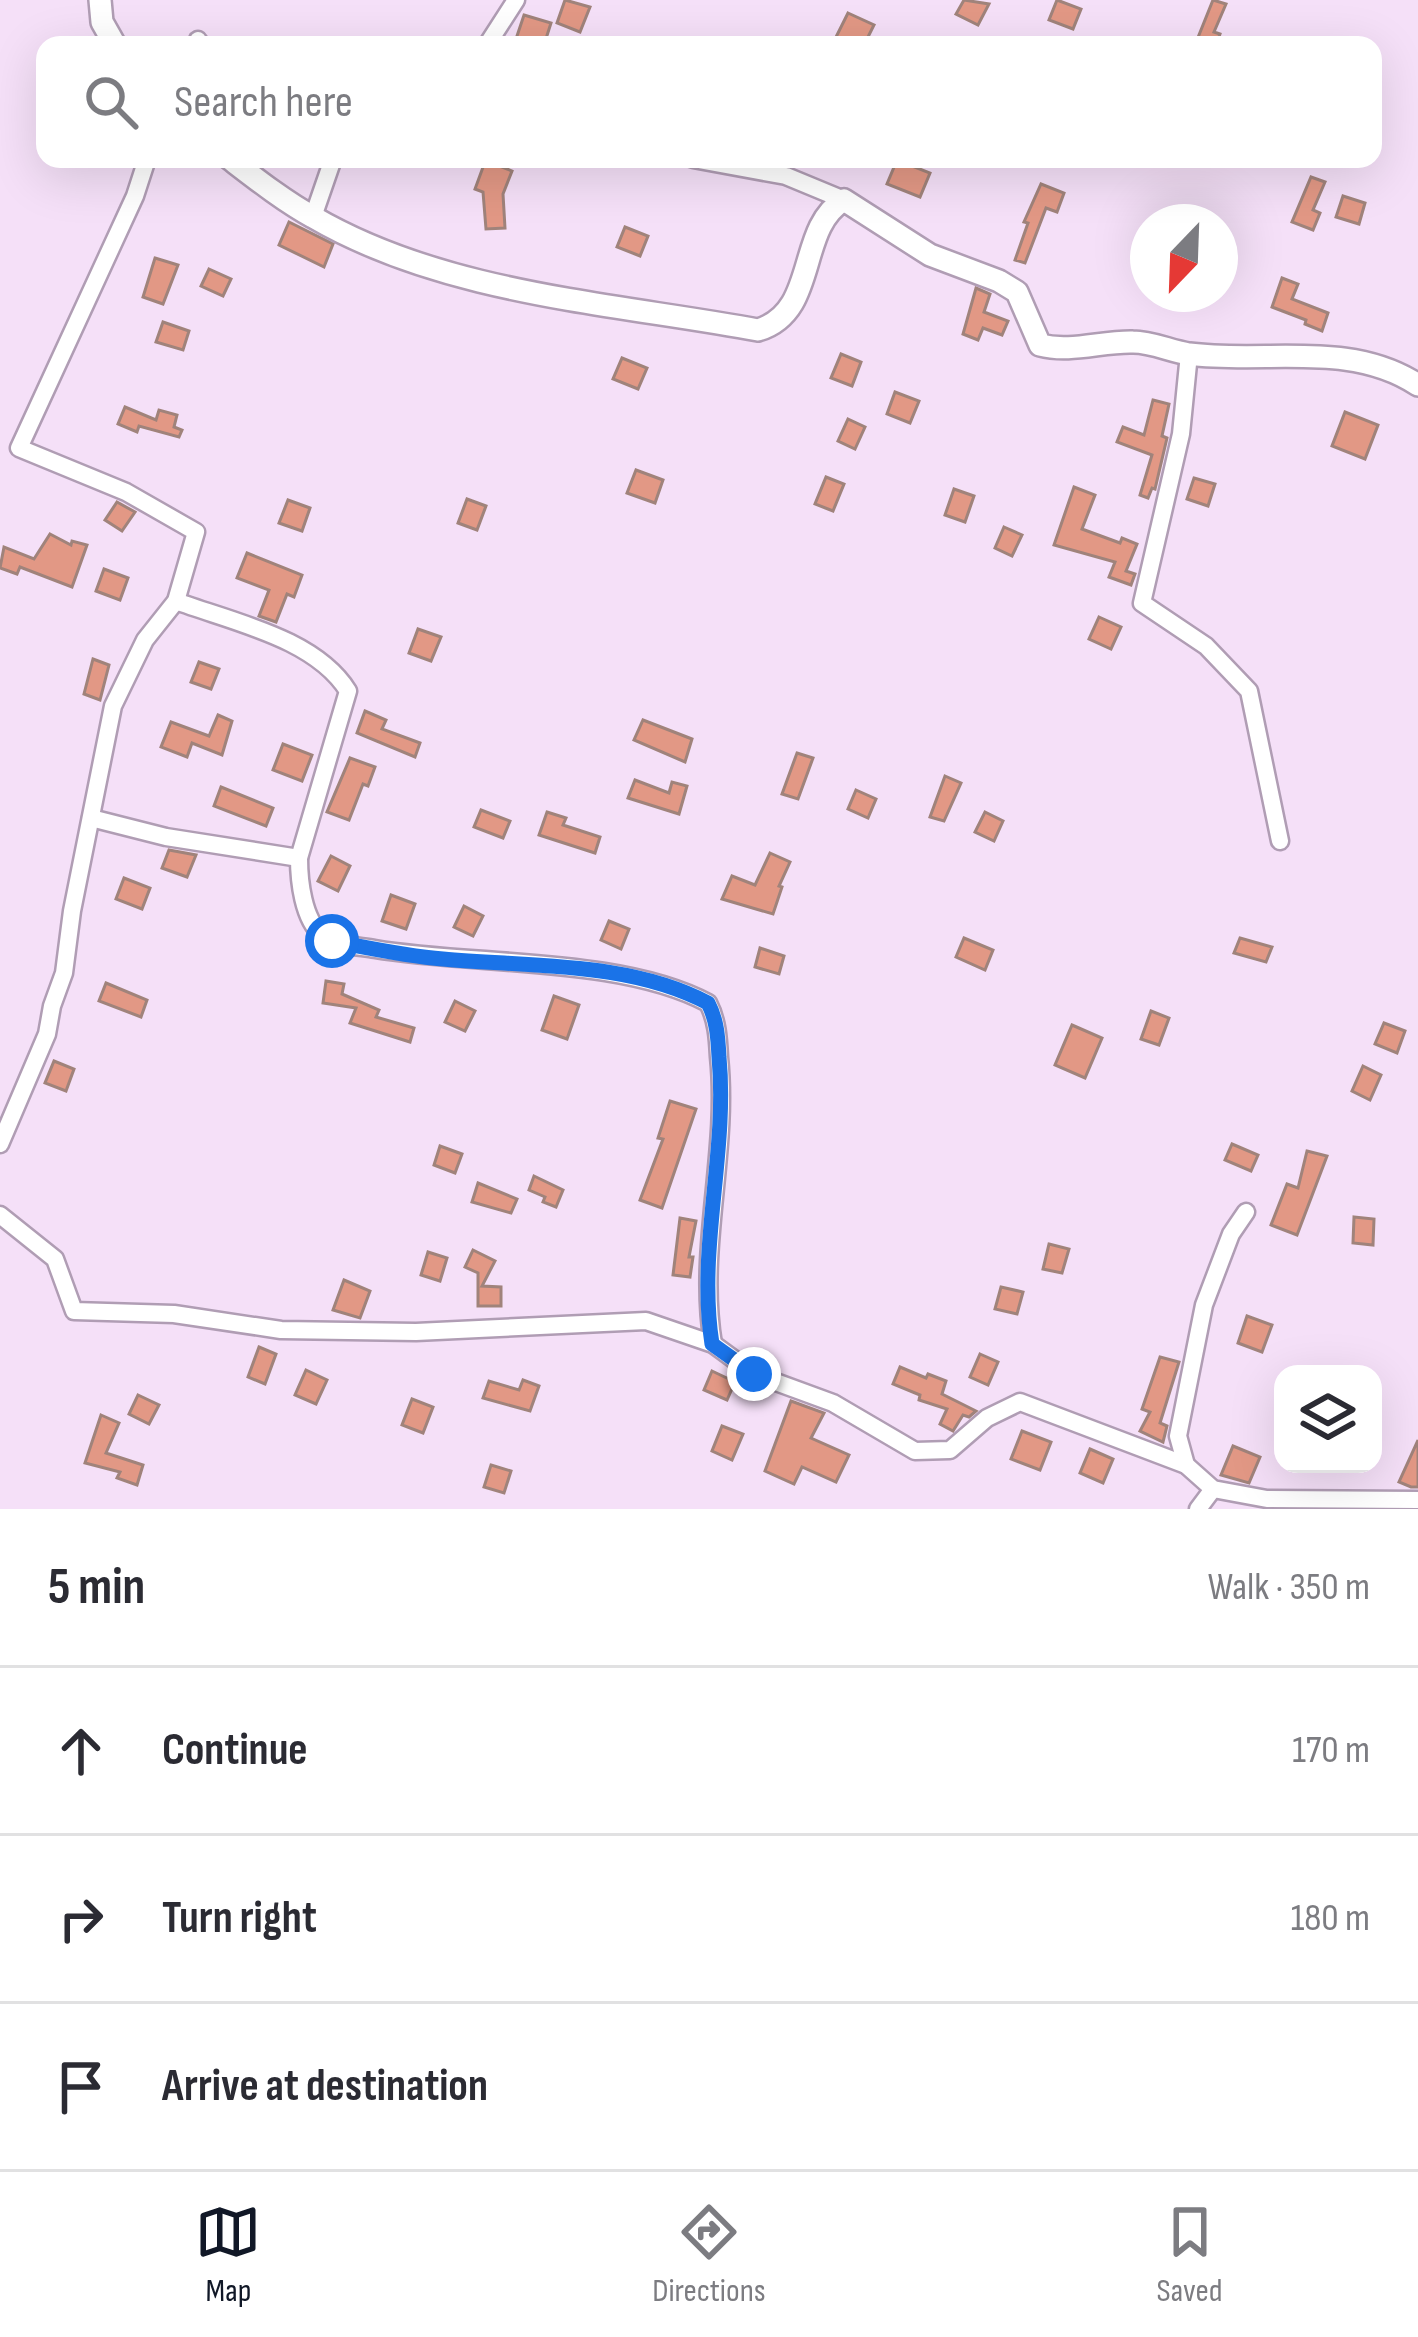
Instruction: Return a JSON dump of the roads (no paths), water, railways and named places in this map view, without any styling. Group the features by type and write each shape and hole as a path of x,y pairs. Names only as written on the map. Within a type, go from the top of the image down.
{"street":[{"path":"100,0 102,22 111,36"},
{"path":"493,36 516,0"},
{"path":"0,1144 46,1034 64,973 112,706 145,640 176,601 196,532 126,492 19,448 144,168"},
{"path":"243,168 313,218 367,244 451,272 527,291 758,330 779,324 792,305 821,229 833,207 844,200"},
{"path":"313,218 330,168"},
{"path":"742,168 786,176 844,200 930,255 999,281 1017,292 1040,345 1057,349 1136,341 1189,354 1360,359 1418,385"},
{"path":"1189,354 1181,434 1142,602 1205,646 1249,691 1280,841"},
{"path":"176,601 294,645 336,672 348,691 299,858 299,885 318,933 332,941 443,959 520,962 600,973 672,986 708,1003 717,1036 722,1132 708,1257 712,1344"},
{"path":"91,818 166,837 299,858"},
{"path":"1186,1466 1178,1436 1204,1305 1232,1234 1246,1212"},
{"path":"0,1215 55,1259 74,1311 174,1314 281,1330 440,1331 646,1321 712,1344 754,1374 832,1403 915,1451 950,1450 988,1418 1020,1402 1186,1466 1213,1489 1267,1499 1418,1500"},
{"path":"1198,1509 1213,1489"}]}
